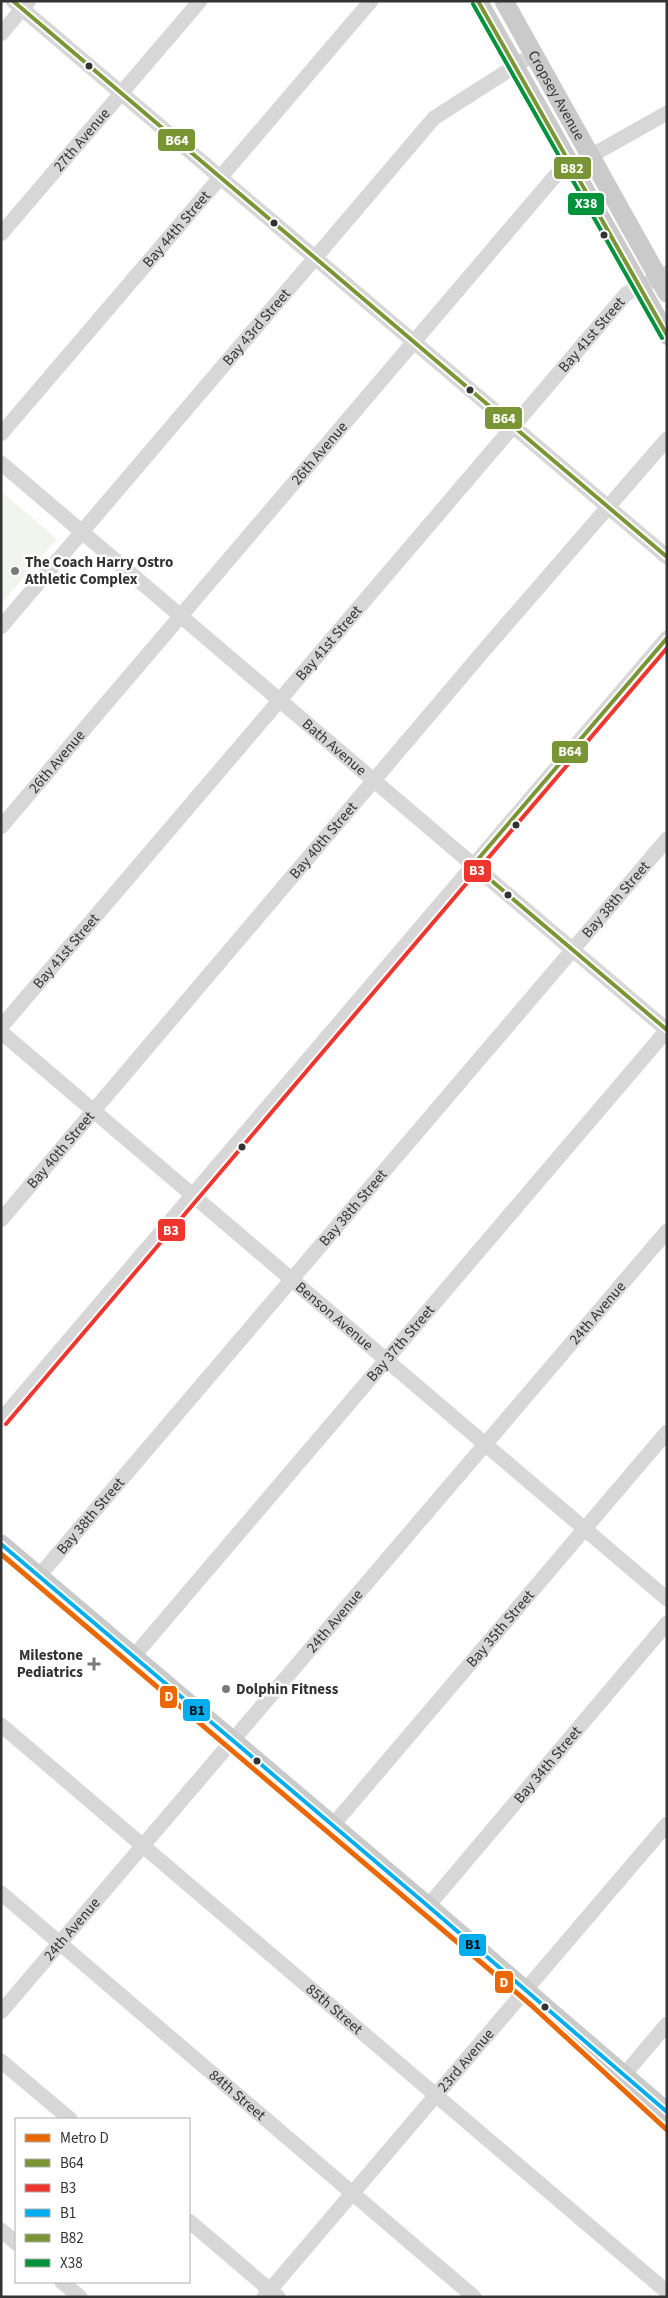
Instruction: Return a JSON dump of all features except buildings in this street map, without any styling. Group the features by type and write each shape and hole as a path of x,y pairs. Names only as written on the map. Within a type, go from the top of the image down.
{"main road":[{"name":"Cropsey Avenue","path":"478,1 667,335"},
{"name":"Cropsey Avenue","path":"504,1 590,156 664,281"},
{"path":"1,1544 526,1989 667,2112"}],"street":[{"name":"27th Avenue","path":"1,234 200,1"},
{"path":"1,34 22,4 121,93 667,558"},
{"name":"Bay 44th Street","path":"1,434 220,177 363,5"},
{"name":"Bay 43rd Street","path":"1,627 434,118 534,54"},
{"name":"26th Avenue","path":"1,827 555,176 667,113"},
{"name":"Bay 41st Street","path":"1,1027 626,294 639,287 664,281"},
{"name":"Bay 40th Street","path":"1,1220 486,648 667,439"},
{"name":"Bath Avenue","path":"1,463 667,1030"},
{"path":"1,1420 667,638"},
{"name":"Bay 38th Street","path":"39,1576 667,839"},
{"name":"Bay 37th Street","path":"134,1656 667,1030"},
{"name":"Benson Avenue","path":"1,1032 667,1599"},
{"name":"24th Avenue","path":"1,2012 667,1231"},
{"name":"Bay 35th Street","path":"333,1825 667,1432"},
{"name":"Bay 34th Street","path":"428,1906 667,1623"},
{"name":"85th Street","path":"1,1725 667,2292"},
{"name":"23rd Avenue","path":"271,2294 352,2193 667,1824"},
{"name":"84th Street","path":"1,1893 474,2297"},
{"path":"624,2074 667,2024"},
{"path":"1,2061 69,2118"},
{"path":"190,2222 271,2294"},
{"path":"1,2230 15,2242"},
{"path":"63,2283 80,2297"}],"shaded area":[{"name":"The Coach Harry Ostro Athletic Complex","path":"1,491 57,539 1,604"}],"railway":[{"path":"1,1546 667,2112"}],"metro line":[{"name":"D","path":"1,1554 531,2005 667,2130"}],"transit line":[{"name":"B64","path":"13,1 667,557"},
{"name":"B82","path":"478,1 667,335"},
{"name":"X38","path":"473,4 662,338"},
{"name":"B64","path":"473,865 667,638"},
{"name":"B3","path":"6,1424 667,648"},
{"name":"B64","path":"473,865 667,1030"},
{"name":"B1","path":"1,1544 428,1906 667,2112"}],"place":[{"name":"The Coach Harry Ostro Athletic Complex","path":"15,571"},
{"name":"Milestone Pediatrics","path":"94,1664"},
{"name":"Dolphin Fitness","path":"226,1689"}]}
